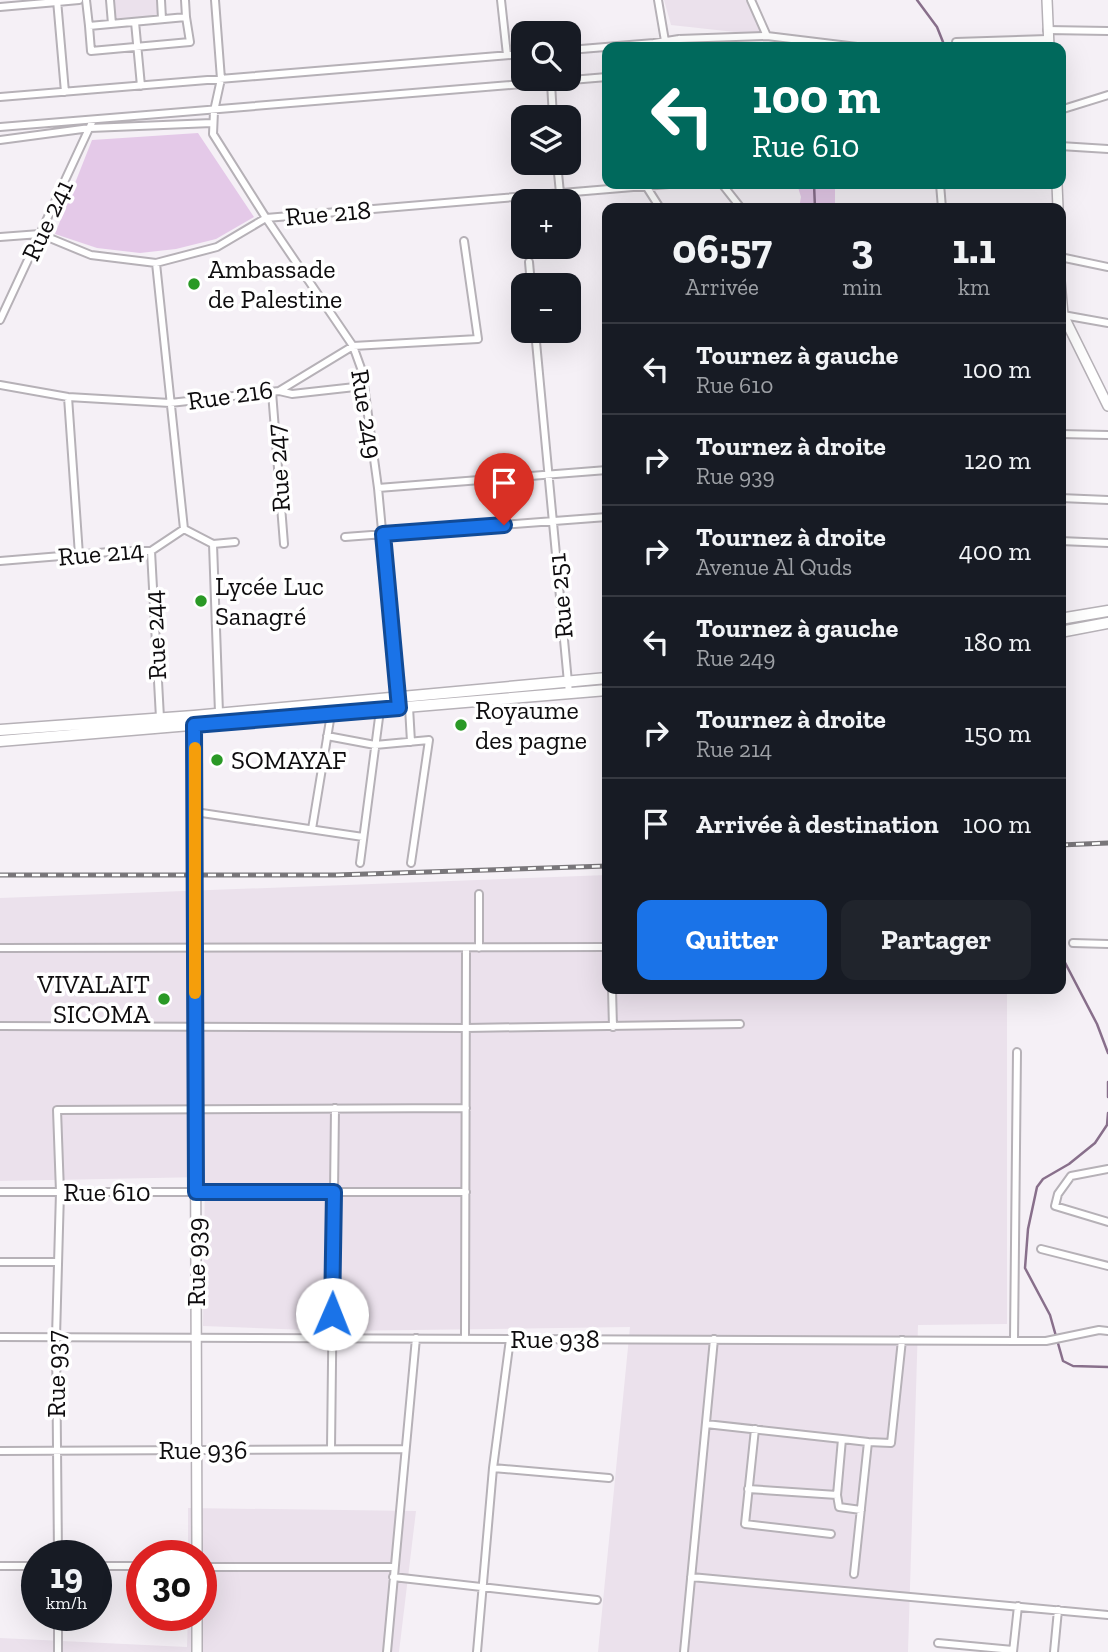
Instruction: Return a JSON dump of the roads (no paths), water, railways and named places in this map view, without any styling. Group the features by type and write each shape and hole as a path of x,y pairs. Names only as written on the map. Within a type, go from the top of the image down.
{"main road":[{"path":"1047,0 1048,39"},
{"path":"1066,322 1108,406"},
{"path":"1066,618 1108,611"},
{"path":"1066,631 1108,623"},
{"path":"0,741 194,721 380,710 402,704 602,679"},
{"path":"0,730 160,718 194,721 219,713 602,691"},
{"name":"Rue 939","path":"194,721 197,1540"},
{"path":"197,1631 197,1652"}],"street":[{"path":"0,7 79,0"},
{"path":"86,0 91,51 190,42 185,0"},
{"path":"110,0 112,24"},
{"path":"160,0 162,19"},
{"path":"0,140 90,128 212,122 220,79 215,0"},
{"path":"501,0 507,55"},
{"path":"658,0 665,41 766,36 815,42"},
{"path":"751,0 766,36"},
{"path":"57,1 65,92"},
{"path":"89,26 186,17"},
{"path":"135,22 141,86"},
{"path":"956,42 1048,39 1108,31"},
{"path":"581,49 602,48"},
{"path":"0,97 511,55"},
{"path":"581,80 602,78"},
{"path":"0,127 511,86"},
{"path":"1066,108 1108,95"},
{"name":"Rue 241","path":"0,320 93,120"},
{"name":"Rue 249","path":"212,122 213,134 266,219 353,346 362,371 402,704 411,742"},
{"path":"1066,146 1108,149"},
{"name":"Rue 218","path":"581,191 609,189"},
{"path":"726,189 737,203"},
{"name":"Rue 218","path":"0,237 40,234 91,255 156,263 217,247 266,219 511,197"},
{"name":"Rue 216","path":"0,385 68,397 170,403 275,392 353,346 478,339 464,242"},
{"path":"1066,258 1108,267"},
{"path":"529,261 530,273"},
{"path":"156,263 184,529 213,544 235,542"},
{"path":"1066,316 1108,323"},
{"path":"1066,333 1070,331"},
{"name":"Rue 251","path":"536,343 569,694"},
{"path":"275,392 292,394 364,386"},
{"name":"Rue 247","path":"275,392 284,544"},
{"path":"68,397 79,555"},
{"path":"1066,434 1108,435"},
{"path":"378,488 602,470"},
{"path":"1066,498 1108,500"},
{"path":"345,537 602,517"},
{"name":"Rue 214","path":"0,561 151,551 184,529"},
{"path":"1066,541 1108,543"},
{"path":"213,544 219,713"},
{"name":"Rue 244","path":"151,551 160,718"},
{"path":"360,863 380,710"},
{"path":"312,830 331,714"},
{"path":"327,736 376,745 429,740 411,863"},
{"path":"195,812 363,836"},
{"path":"479,894 479,947"},
{"path":"1073,943 1108,944"},
{"path":"0,948 602,947"},
{"path":"466,1339 467,948"},
{"path":"612,994 613,1027"},
{"path":"0,1026 466,1028 740,1024"},
{"path":"1014,1340 1017,1052"},
{"path":"331,1450 335,1108"},
{"path":"195,1109 466,1108"},
{"name":"Rue 937","path":"58,1540 56,1337 60,1192 57,1110 195,1109"},
{"path":"1108,1169 1071,1176 1058,1194 1055,1206 1108,1222"},
{"name":"Rue 610","path":"0,1192 466,1192"},
{"path":"1041,1248 1108,1266"},
{"path":"0,1262 57,1262"},
{"name":"Rue 938","path":"0,1337 1046,1340 1099,1330 1108,1331"},
{"path":"387,1652 416,1338"},
{"path":"477,1652 493,1468 510,1339"},
{"path":"684,1652 714,1339"},
{"path":"706,1424 891,1443 902,1340"},
{"path":"755,1429 745,1524 831,1534"},
{"path":"842,1439 836,1495 839,1507 861,1510"},
{"path":"853,1574 868,1442"},
{"name":"Rue 936","path":"0,1451 405,1449"},
{"path":"493,1468 609,1478"},
{"path":"748,1489 836,1495"},
{"path":"0,1566 21,1566"},
{"path":"217,1567 394,1567"},
{"path":"393,1577 597,1600"},
{"path":"691,1577 1108,1615"},
{"path":"939,1643 1013,1651 1018,1606"},
{"path":"1054,1652 1058,1610"},
{"path":"58,1631 58,1652"}],"waterway":[{"path":"917,0 937,27 943,42"},
{"path":"814,189 815,203"},
{"path":"1066,965 1097,1024 1108,1053"},
{"path":"1108,1082 1108,1097"},
{"path":"1108,1113 1107,1125 1095,1143 1069,1164 1043,1179 1037,1187 1028,1229 1025,1268 1050,1315 1063,1361 1073,1366 1108,1367"}],"railway":[{"path":"1066,845 1108,843"},
{"path":"0,875 336,875 602,866"}],"place":[{"name":"Ambassade de Palestine","path":"194,284"},
{"name":"Lycée Luc Sanagré","path":"201,601"},
{"name":"Royaume des pagne","path":"461,725"},
{"name":"SOMAYAF","path":"217,760"},
{"name":"VIVALAIT SICOMA","path":"164,999"}]}
